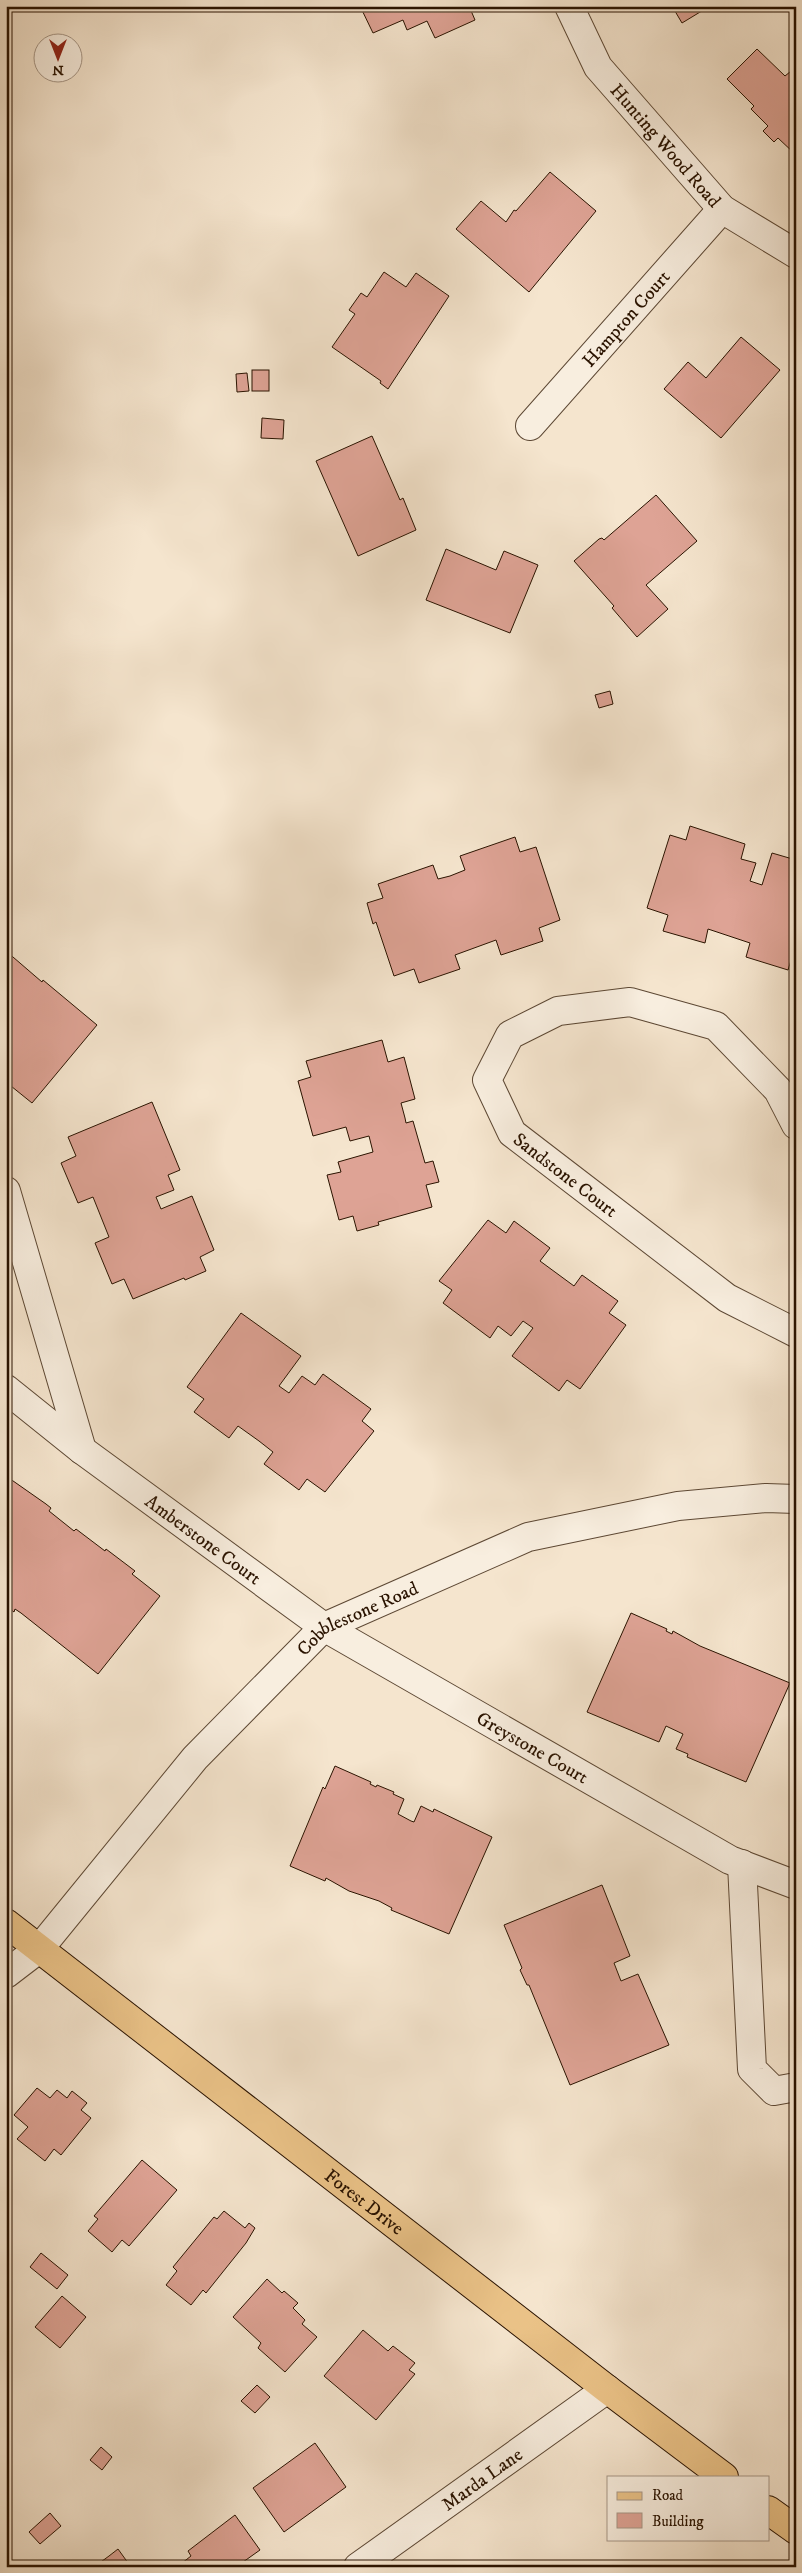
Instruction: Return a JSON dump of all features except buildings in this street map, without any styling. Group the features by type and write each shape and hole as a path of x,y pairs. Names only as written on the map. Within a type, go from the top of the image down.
{"main road":[{"name":"Forest Drive","path":"6,1923 607,2389 723,2476"},
{"path":"770,2511 796,2530"}],"street":[{"name":"Hunting Wood Road","path":"570,6 598,67 722,209 796,254"},
{"name":"Hampton Court","path":"530,426 722,209"},
{"name":"Sandstone Court","path":"796,1125 778,1090 716,1026 630,1002 558,1011 510,1035 487,1080 512,1133 727,1298 796,1333"},
{"path":"6,1191 82,1450"},
{"name":"Amberstone Court","path":"6,1389 82,1450 324,1627"},
{"name":"Cobblestone Road","path":"6,1974 40,1948 195,1758 324,1627 528,1538 678,1506 766,1498 796,1499"},
{"name":"Greystone Court","path":"324,1627 730,1860 796,1885"},
{"path":"742,1864 752,2069 774,2091 796,2087"},
{"name":"Marda Lane","path":"358,2567 607,2389"}]}
